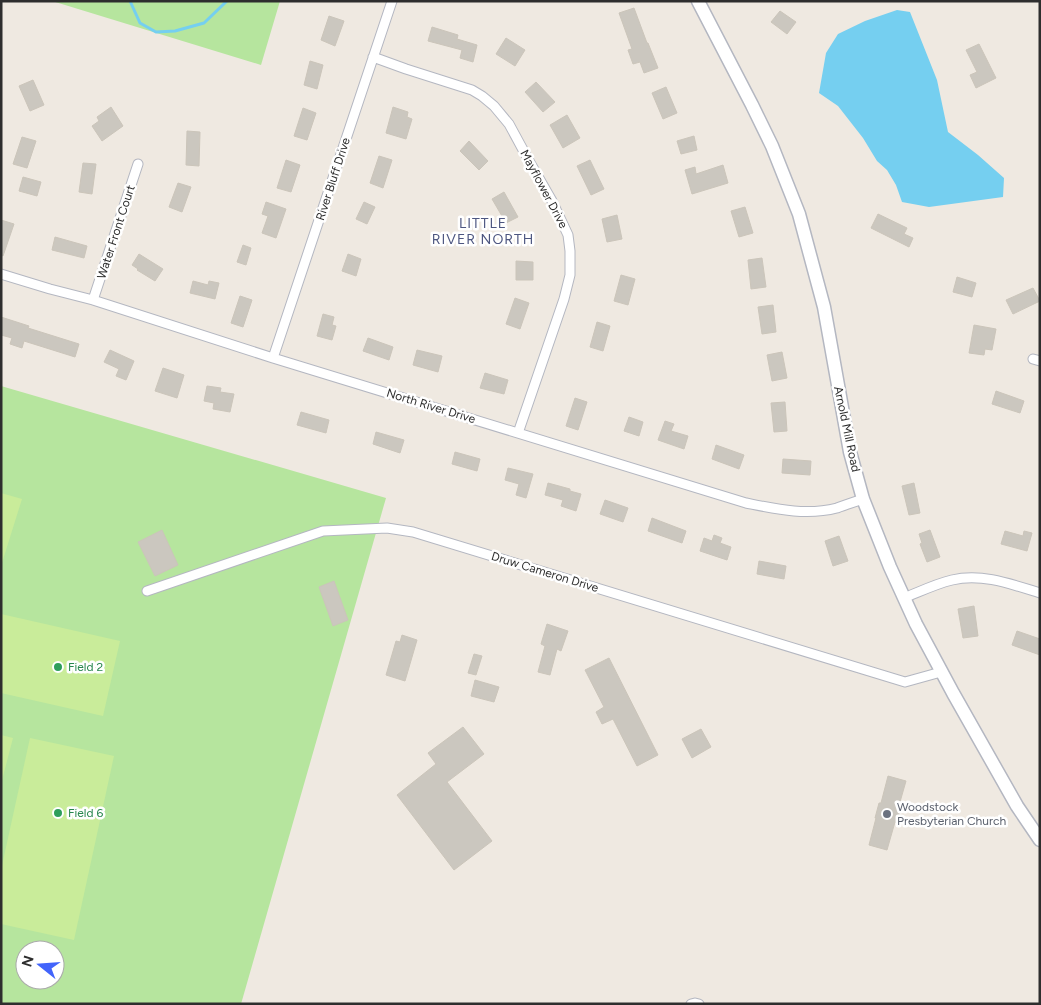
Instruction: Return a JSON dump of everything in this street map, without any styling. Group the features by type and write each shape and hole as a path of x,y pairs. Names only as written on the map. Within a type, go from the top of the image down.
{"main road":[{"name":"Arnold Mill Road","path":"698,1 772,146 799,214 824,307 850,452 863,499 904,598 941,672 1017,806 1040,840"}],"street":[{"name":"River Bluff Drive","path":"274,358 392,1"},
{"name":"Mayflower Drive","path":"374,57 472,90 494,106 510,124 552,201 568,235 570,274 564,299 518,433"},
{"name":"Water Front Court","path":"93,300 138,164"},
{"name":"North River Drive","path":"1,274 93,300 274,358 736,500 800,512 835,508 863,499"},
{"name":"Druw Cameron Drive","path":"147,591 323,531 387,528 413,532 904,682 941,672"},
{"path":"904,598 952,580 966,578 993,579 1040,593"},
{"path":"691,1004 695,1002 699,1004"}],"green space":[{"path":"52,1 280,1 261,65"},
{"path":"1,386 386,498 241,1004 1,1004"},
{"path":"1,493 22,499 1,566"},
{"name":"Field 2","path":"1,614 120,641 103,716 1,693"},
{"path":"1,735 13,738 1,784"},
{"name":"Field 6","path":"30,738 114,756 74,940 1,924 1,870"}],"water":[{"path":"897,10 910,12 937,80 948,132 1004,178 1003,197 929,207 902,202 896,185 887,170 877,161 863,138 838,106 819,93 826,53 838,34 865,21"}],"building":[{"path":"634,8 658,68 644,73 640,62 633,64 628,50 632,49 619,13"},
{"path":"780,11 796,22 787,34 771,22"},
{"path":"329,16 344,21 335,46 321,40"},
{"path":"432,27 458,35 457,39 477,45 473,62 460,58 462,50 428,41"},
{"path":"506,38 525,50 515,66 496,54"},
{"path":"979,44 996,78 976,88 970,75 977,72 966,50"},
{"path":"310,61 323,65 317,89 304,85"},
{"path":"33,80 44,105 30,111 19,86"},
{"path":"536,82 555,102 543,112 525,92"},
{"path":"666,87 677,113 663,119 652,93"},
{"path":"111,107 123,126 102,141 92,126 99,121 97,117"},
{"path":"393,107 408,112 407,117 412,119 406,139 386,133"},
{"path":"303,108 316,113 307,140 294,136"},
{"path":"567,115 580,138 563,148 550,125"},
{"path":"187,131 200,132 199,166 186,165"},
{"path":"694,136 697,150 681,154 677,141"},
{"path":"22,137 36,141 27,168 13,164"},
{"path":"469,141 488,161 479,170 460,151"},
{"path":"379,156 392,160 383,188 370,183"},
{"path":"286,160 300,165 291,192 277,188"},
{"path":"590,160 604,189 591,195 577,166"},
{"path":"83,163 96,164 92,194 79,192"},
{"path":"723,165 728,183 692,194 685,170 695,167 696,174"},
{"path":"23,177 41,182 37,196 19,191"},
{"path":"178,183 191,187 182,212 169,207"},
{"path":"504,192 518,217 506,223 492,199"},
{"path":"266,202 286,209 276,238 262,233 268,216 262,214"},
{"path":"364,202 375,207 367,224 356,219"},
{"path":"745,207 753,233 739,237 731,211"},
{"path":"878,214 907,228 904,234 913,238 909,247 871,228"},
{"path":"617,215 622,239 607,242 602,219"},
{"path":"1,220 14,224 3,256 1,255"},
{"path":"55,237 87,246 84,258 52,250"},
{"path":"243,245 251,248 246,265 237,262"},
{"path":"139,254 163,269 155,281 132,265"},
{"path":"348,254 361,259 356,276 342,271"},
{"path":"762,258 766,287 751,289 748,260"},
{"path":"516,261 533,262 533,280 516,280"},
{"path":"621,275 635,279 628,305 614,301"},
{"path":"957,277 976,283 972,297 953,292"},
{"path":"193,281 208,285 209,281 219,283 215,299 190,293"},
{"path":"1033,288 1040,301 1013,314 1006,300"},
{"path":"240,296 252,300 243,327 231,323"},
{"path":"515,298 529,303 520,329 506,324"},
{"path":"773,305 776,332 762,334 758,307"},
{"path":"323,314 334,317 332,325 336,326 332,340 317,336"},
{"path":"1,317 29,326 28,328 79,344 75,357 24,341 22,348 10,344 12,338 1,335"},
{"path":"597,322 610,326 603,351 590,347"},
{"path":"974,325 996,329 992,350 985,349 984,355 969,353"},
{"path":"368,338 393,347 389,360 363,351"},
{"path":"110,350 134,361 126,380 116,376 119,369 104,362"},
{"path":"417,350 442,356 438,372 413,365"},
{"path":"782,352 787,378 772,381 767,355"},
{"path":"163,368 184,375 177,398 155,391"},
{"path":"485,373 508,380 504,394 480,388"},
{"path":"207,386 221,388 220,392 234,394 230,412 213,409 214,403 204,401"},
{"path":"996,391 1024,401 1020,413 992,404"},
{"path":"575,398 587,402 578,430 566,426"},
{"path":"785,402 787,431 774,432 771,403"},
{"path":"301,412 329,420 326,433 297,425"},
{"path":"629,417 643,422 639,436 624,431"},
{"path":"665,421 674,424 671,431 688,436 684,449 658,440"},
{"path":"376,432 404,440 400,453 373,444"},
{"path":"716,445 744,455 739,469 712,459"},
{"path":"455,452 480,459 477,471 452,464"},
{"path":"783,459 811,461 810,475 782,473"},
{"path":"508,468 533,474 526,498 516,495 519,484 505,480"},
{"path":"548,483 581,494 576,511 561,506 563,500 545,495"},
{"path":"914,483 920,513 909,515 902,486"},
{"path":"605,500 628,508 623,522 600,514"},
{"path":"652,518 686,531 682,543 648,531"},
{"path":"162,530 178,565 155,576 138,542"},
{"path":"930,530 940,557 927,562 920,544 922,543 919,534"},
{"path":"1005,531 1023,536 1024,531 1032,533 1027,551 1001,544"},
{"path":"714,535 722,538 720,543 731,547 727,560 700,551 704,538 712,541"},
{"path":"839,536 848,561 833,566 825,541"},
{"path":"759,561 786,566 784,579 757,574"},
{"path":"334,581 348,620 333,626 319,587"},
{"path":"974,606 978,636 963,638 958,609"},
{"path":"547,624 568,631 561,651 557,649 550,675 538,672 545,646 541,644"},
{"path":"1017,631 1040,639 1040,655 1012,645"},
{"path":"402,635 417,640 405,681 386,675 396,641 400,642"},
{"path":"474,654 482,656 476,675 468,673"},
{"path":"609,658 658,755 637,766 613,719 602,724 596,712 604,707 585,670"},
{"path":"475,680 499,687 494,702 471,696"},
{"path":"463,727 484,754 447,782 492,841 454,870 397,795 436,764 428,753"},
{"path":"701,729 711,747 692,758 682,739"},
{"name":"Woodstock Presbyterian Church","path":"888,776 906,781 898,809 900,810 897,823 895,822 887,850 869,845 879,803 881,803"}],"waterway":[{"path":"130,1 140,23 156,32 175,31 204,23 227,1"}],"place":[{"name":"Field 2","path":"58,667"},
{"name":"Field 6","path":"58,813"},
{"name":"Woodstock Presbyterian Church","path":"887,814"}],"district":[{"name":"LITTLE RIVER NORTH","path":"483,232"}]}
